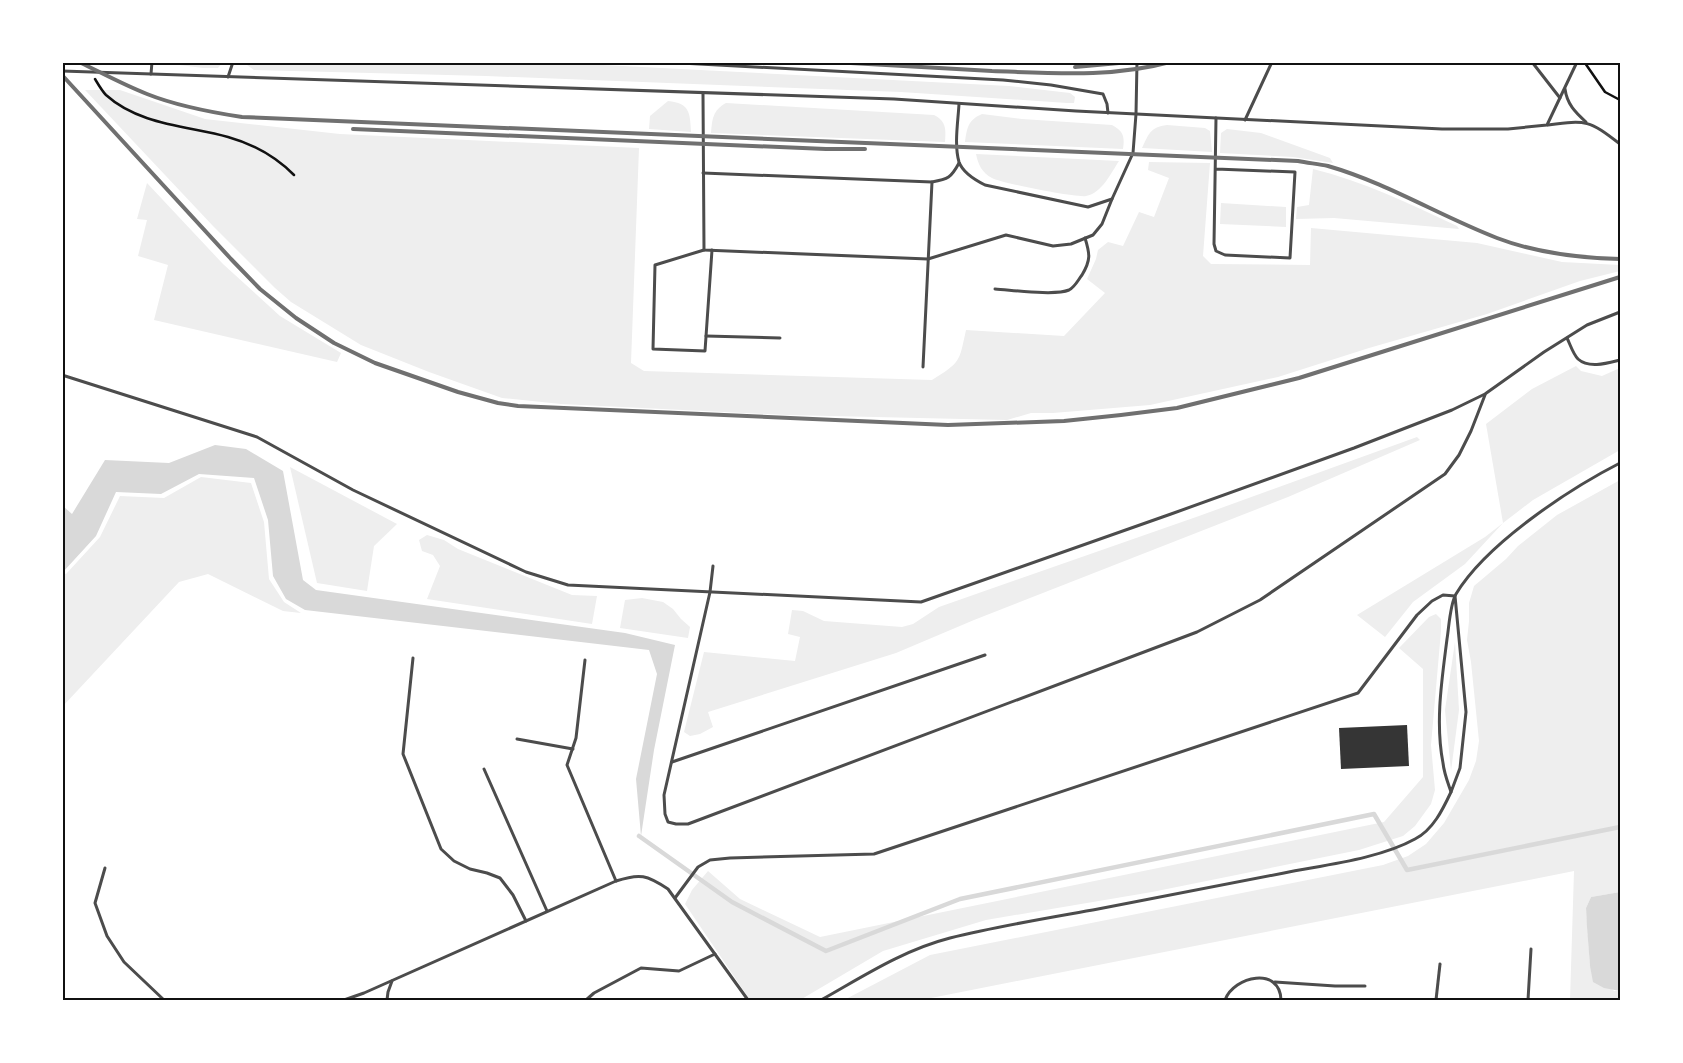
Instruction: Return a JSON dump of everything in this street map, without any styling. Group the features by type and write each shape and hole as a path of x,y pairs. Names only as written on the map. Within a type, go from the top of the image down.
{"lane":[{"path":"151,74 152,62"},
{"path":"228,77 233,62"},
{"path":"662,62 1050,84 1102,94 1107,104 1108,113"},
{"path":"712,250 705,351 653,349 655,265 704,250 712,250 928,259 1006,235 1053,246 1071,244 1093,235 1102,224 1132,153 1136,114 1137,62"},
{"path":"1245,120 1272,62"},
{"path":"1532,62 1560,98"},
{"path":"1547,125 1577,62"},
{"path":"62,71 894,99 1108,113 1442,129 1508,129 1579,121 1598,127 1620,144"},
{"path":"1565,87 1570,106 1587,123"},
{"path":"703,94 704,250"},
{"path":"959,104 957,146 960,163 970,177 985,185 1088,206 1112,199"},
{"path":"1216,118 1214,244 1216,251 1225,255 1290,258 1295,172 1216,169"},
{"path":"703,173 932,182 946,179 953,174 960,163"},
{"path":"923,367 932,182"},
{"path":"995,289 1052,292 1068,290 1074,287 1090,258 1085,238"},
{"path":"62,375 257,437 354,490 526,572 568,585 921,602 1354,448 1452,410 1485,394 1587,325 1620,312"},
{"path":"706,336 780,338"},
{"path":"1567,338 1578,358 1590,364 1604,364 1620,360"},
{"path":"713,566 710,592 664,795 665,814 668,822 676,824 688,824 1198,632 1260,600 1445,474 1459,455 1471,431 1485,394"},
{"path":"1451,792 1443,764 1439,721 1446,646 1455,596 1482,561 1512,535 1584,482 1620,463"},
{"path":"674,898 698,867 710,860 874,854 1358,693 1417,615 1432,601 1443,595 1455,596"},
{"path":"821,1000 879,967 914,951 948,939 1000,926 1190,892 1342,861 1400,847 1417,838 1430,827 1441,813 1460,768 1466,712 1455,596"},
{"path":"672,762 984,655"},
{"path":"413,658 403,754 441,849 454,861 470,869 500,878 513,895 526,921"},
{"path":"585,660 576,738 567,765 616,881"},
{"path":"517,740 573,749"},
{"path":"484,769 547,911"},
{"path":"105,868 95,904 108,936 124,962 164,1000"},
{"path":"344,1000 392,981 616,881 634,875 652,878 668,889 748,1000"},
{"path":"1528,1000 1531,949"},
{"path":"586,1000 594,993 641,968 679,971 715,954"},
{"path":"1436,1000 1440,964"},
{"path":"1224,1000 1229,992 1243,981 1257,978 1275,982 1364,986"},
{"path":"387,1000 392,981"},
{"path":"1275,982 1281,1000"}],"path":[{"path":"1584,62 1605,92 1620,100"},
{"path":"89,72 106,94 125,107 151,120 230,137 260,149 294,175"}],"shaded area":[{"path":"170,63 222,63 218,68 203,68"},
{"path":"248,63 564,63 1009,86 1070,93 1075,97 1074,103 1067,103 901,92 486,76 254,70 247,65"},
{"path":"85,90 120,90 205,119 340,134 639,148 631,363 644,371 932,380 954,365 960,355 966,330 1064,336 1105,293 1087,279 1098,250 1108,242 1123,246 1139,212 1154,217 1169,178 1148,170 1149,162 1210,163 1203,256 1211,264 1310,265 1311,228 1477,243 1562,262 1620,265 1620,271 1580,281 1487,314 1369,348 1278,377 1150,405 1031,413 1007,420 787,415 561,404 502,398 361,345 291,302 213,226"},
{"path":"668,101 685,107 689,114 691,132 649,129 650,116"},
{"path":"726,103 934,115 943,123 945,142 711,133 714,115"},
{"path":"982,114 1022,119 1112,125 1119,129 1122,134 1124,141 1123,149 965,142 969,125"},
{"path":"1167,125 1205,128 1210,131 1212,152 1142,148 1153,129"},
{"path":"1227,129 1261,133 1330,158 1333,163 1293,157 1220,153 1221,133"},
{"path":"976,154 1119,161 1106,182 1097,191 1086,196 1079,196 1039,190 992,178 981,168"},
{"path":"1313,169 1350,180 1386,194 1457,226 1459,229 1334,218 1296,219 1297,207 1309,205"},
{"path":"147,183 223,264 280,316 341,353 337,362 154,320 168,265 138,256 147,220 137,219"},
{"path":"1221,203 1286,207 1286,227 1220,224"},
{"path":"1576,366 1581,371 1602,376 1620,368 1620,450 1533,500 1503,523 1486,424 1532,389"},
{"path":"1417,437 1420,440 1288,497 974,620 896,653 708,712 713,727 700,734 690,736 684,732 704,652 795,661 800,637 788,634 792,610 803,611 824,621 902,627 913,624 939,607"},
{"path":"215,445 246,449 283,471 303,580 316,590 625,633 675,645 654,750 641,836 636,779 657,674 649,650 305,610 286,599 273,576 268,520 254,478 199,474 161,494 116,492 96,536 63,572 63,506 72,514 105,460 169,463"},
{"path":"290,467 397,524 374,546 367,591 317,583"},
{"path":"201,477 251,483 264,522 269,579 284,602 301,613 283,611 208,574 179,582 63,706 62,572 66,574 100,537 120,496 164,498"},
{"path":"1620,480 1620,892 1591,897 1586,908 1590,966 1614,991 1620,991 1620,1000 1570,1000 1574,871 921,1000 844,1000 930,955 1383,865 1408,856 1426,844 1444,823 1469,780 1476,761 1479,741 1467,640 1469,603 1474,586 1506,559 1518,546 1557,515"},
{"path":"1503,523 1465,564 1413,602 1385,637 1357,615 1485,537"},
{"path":"427,535 444,540 458,549 572,595 597,596 592,624 427,599 440,566 433,555 422,551 419,540"},
{"path":"642,598 663,602 673,609 690,627 688,638 620,628 625,600"},
{"path":"1436,614 1441,619 1441,631 1431,745 1435,790 1431,804 1415,826 1403,836 1359,850 1152,892 986,920 883,951 800,1000 750,1000 685,904 692,890 708,871 740,899 820,937 1384,822 1423,777 1423,669 1399,648 1429,617"},
{"path":"1455,642 1459,710 1451,771 1445,710"},
{"path":"1620,892 1620,991 1604,988 1593,982 1586,908 1591,897"}],"building":[{"path":"1407,725 1409,766 1341,769 1339,728"}],"waterway":[{"path":"639,836 732,902 826,951 960,899 1374,814 1407,870 1620,827"}],"railway":[{"path":"79,62 130,87 158,98 193,108 242,117 1298,161 1328,166 1371,181 1476,229 1512,243 1558,254 1620,259"},
{"path":"833,62 1059,73 1126,70 1170,62"},
{"path":"1075,67 1130,62"},
{"path":"62,75 231,259 260,289 296,318 334,343 375,363 458,392 498,403 518,406 948,425 1064,421 1121,415 1177,408 1299,378 1620,277"},
{"path":"353,129 826,149 865,149"}]}
